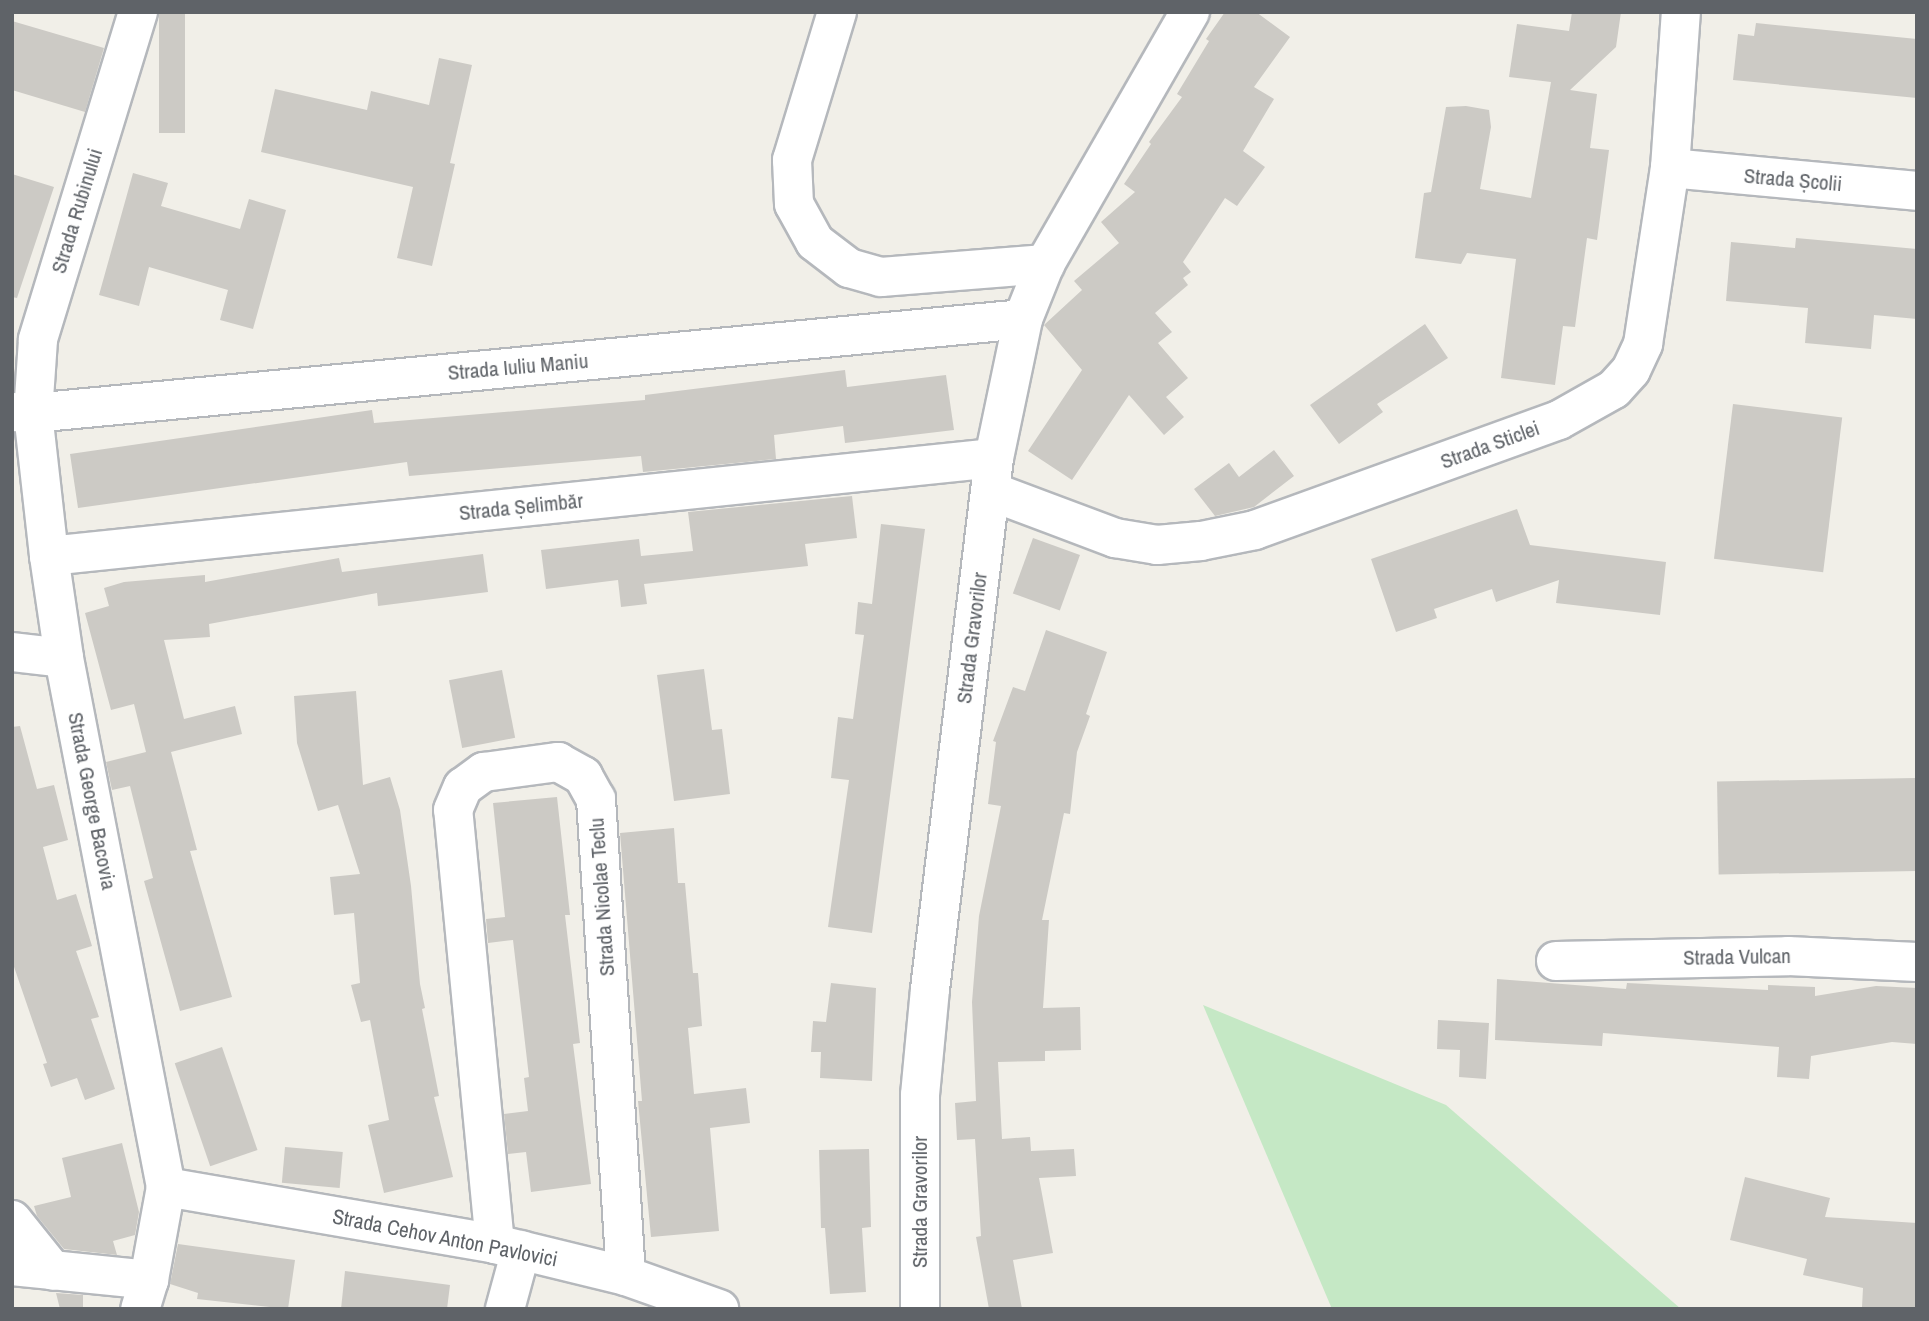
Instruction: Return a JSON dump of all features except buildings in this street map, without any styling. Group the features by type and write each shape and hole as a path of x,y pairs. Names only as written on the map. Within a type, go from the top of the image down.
{"street":[{"name":"Strada Rubinului","path":"23,413 38,340 138,12"},
{"path":"837,12 792,160 794,204 814,242 849,268 881,277 1045,264"},
{"name":"Strada Gravorilor","path":"920,1309 920,1095 931,975 992,475 1023,319 1045,264 1189,12"},
{"name":"Strada Sticlei","path":"992,475 1115,537 1157,545 1202,541 1255,530 1569,415 1614,388 1630,370 1643,344 1670,168 1681,12"},
{"name":"Strada Școlii","path":"1670,168 1917,191"},
{"name":"Strada Iuliu Maniu","path":"23,413 1023,319"},
{"name":"Strada George Bacovia","path":"23,413 64,658 166,1187"},
{"name":"Strada Șelimbăr","path":"48,556 992,475"},
{"path":"12,652 64,658"},
{"name":"Strada Nicolae Teclu","path":"508,1247 453,810 463,787 484,772 558,762 583,776 596,799 626,1276"},
{"name":"Strada Vulcan","path":"1556,961 1788,956 1917,962"},
{"path":"12,1266 53,1271 144,1294 166,1187"},
{"name":"Strada Cehov Anton Pavlovici","path":"166,1187 508,1247 626,1276 719,1309"},
{"path":"12,1220 53,1271"},
{"path":"505,1309 508,1247"}],"green space":[{"path":"1203,1005 1446,1105 1681,1309 1332,1309"}]}
